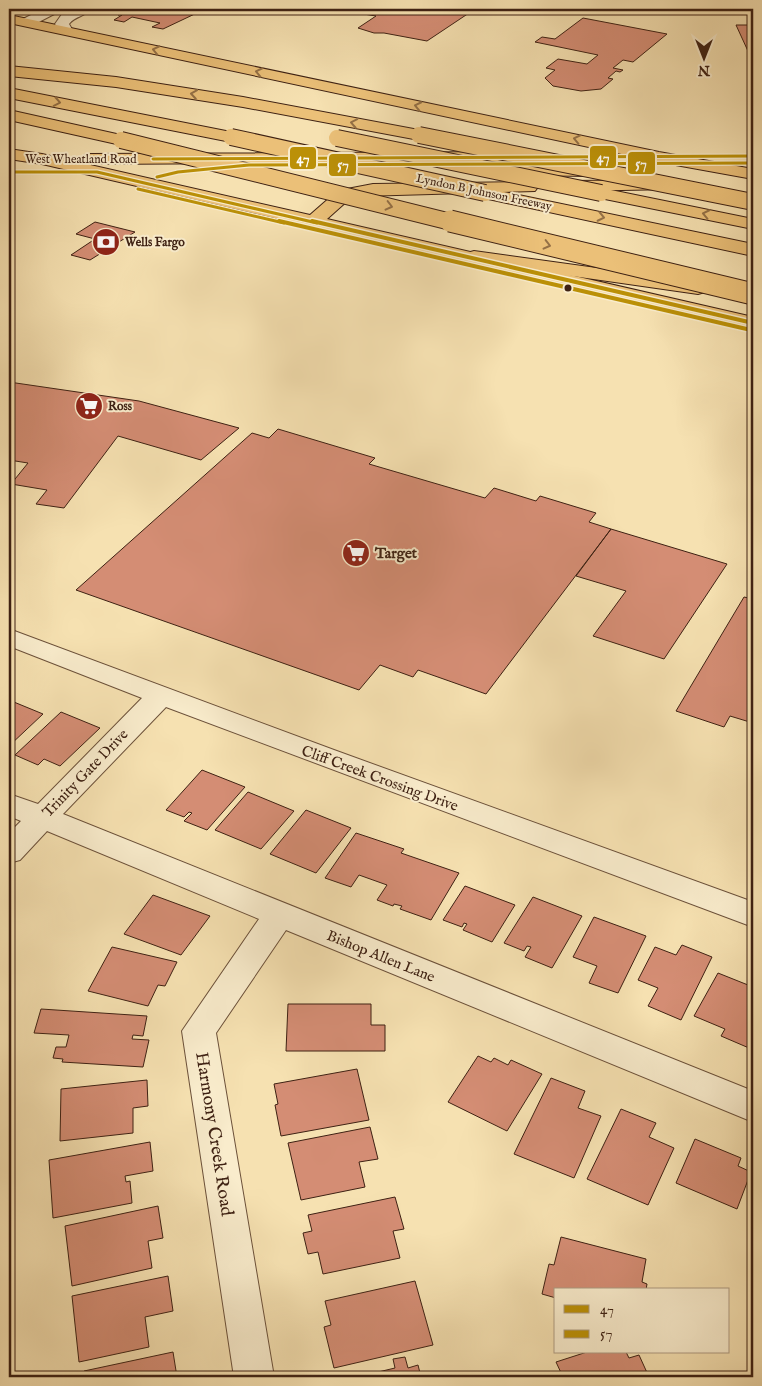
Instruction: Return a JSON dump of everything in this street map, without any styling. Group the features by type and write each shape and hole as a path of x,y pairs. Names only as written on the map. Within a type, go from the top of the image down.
{"main road":[{"path":"9,19 625,153 622,161 607,165 572,166 558,171"},
{"path":"9,72 228,116"},
{"path":"9,72 126,84 243,102 753,202"},
{"name":"Lyndon B Johnson Freeway","path":"9,94 230,137 753,250"},
{"path":"9,115 121,140 753,295"},
{"name":"Lyndon B Johnson Freeway","path":"319,134 753,224"},
{"name":"West Wheatland Road","path":"9,159 625,153 659,157 753,156"},
{"path":"9,154 42,159 97,172 145,177 315,221 753,323"},
{"path":"659,157 751,175"},
{"path":"145,177 167,166 221,163 248,158"},
{"name":"West Wheatland Road","path":"145,177 558,171 751,175"},
{"name":"West Wheatland Road","path":"9,172 97,172"},
{"path":"315,221 337,199 349,192 373,189 751,175"},
{"path":"474,257 753,295"}],"street":[{"path":"28,22 53,9"},
{"path":"66,30 62,24 67,17 84,9"},
{"name":"Cliff Creek Crossing Drive","path":"9,637 342,764 753,915"},
{"name":"Trinity Gate Drive","path":"9,852 161,695"},
{"name":"Bishop Allen Lane","path":"9,804 753,1107"},
{"name":"Harmony Creek Road","path":"254,1377 199,1032 279,914"}],"building":[{"path":"130,9 192,9 201,11 163,29 152,27 160,23 132,17 124,22 114,20 122,15 118,15"},
{"path":"356,9 475,9 427,41 374,33 358,28 376,16 351,12"},
{"path":"583,18 667,34 633,62 623,60 613,68 623,70 620,72 616,71 608,78 613,79 601,89 581,91 553,86 545,78 555,70 546,68 558,59 587,64 598,55 535,42 542,37 555,39"},
{"path":"736,25 749,25 753,32 753,62"},
{"name":"Wells Fargo","path":"95,222 135,232 90,260 71,255 95,239 76,234"},
{"path":"9,382 139,401 239,428 201,460 118,436 64,508 36,504 47,490 11,484 28,463 9,460"},
{"name":"Target","path":"278,429 375,458 369,464 485,498 494,488 536,501 540,496 596,513 589,522 611,529 486,694 418,670 413,677 380,665 359,690 76,590 252,433 269,438"},
{"path":"611,529 727,564 664,659 593,636 626,591 576,576"},
{"path":"744,597 753,599 753,723 730,716 724,727 676,711"},
{"path":"9,700 43,714 9,746"},
{"path":"61,712 100,728 60,766 44,759 38,765 15,755"},
{"path":"202,770 245,787 207,830 184,821 192,813 189,812 184,817 166,810"},
{"path":"248,792 294,811 261,849 215,830"},
{"path":"306,810 351,828 316,873 270,854"},
{"path":"356,833 404,849 401,853 459,873 431,920 400,909 402,906 394,904 393,906 377,900 387,885 359,875 351,887 325,878"},
{"path":"465,886 515,905 492,942 463,930 467,924 464,923 462,927 443,920"},
{"path":"153,895 210,916 181,955 124,934"},
{"path":"533,897 582,916 552,968 525,957 531,947 527,946 524,951 504,943"},
{"path":"594,917 646,936 618,993 589,983 597,966 573,957"},
{"path":"682,945 712,957 681,1020 648,1006 658,988 638,980 655,947 676,955"},
{"path":"112,947 177,962 165,986 158,985 148,1006 88,991"},
{"path":"718,973 753,987 753,1038 749,1048 721,1036 725,1029 694,1016"},
{"path":"288,1004 371,1004 371,1025 385,1025 385,1051 286,1051"},
{"path":"41,1009 147,1016 143,1036 133,1035 132,1039 149,1040 143,1067 62,1062 63,1059 53,1058 56,1047 66,1047 69,1035 34,1033"},
{"path":"478,1056 491,1062 494,1058 508,1065 511,1060 542,1074 507,1131 448,1102"},
{"path":"357,1069 369,1120 281,1136 275,1105 278,1104 274,1084"},
{"path":"551,1078 585,1091 578,1108 601,1116 574,1178 514,1154"},
{"path":"147,1080 148,1106 133,1108 133,1133 60,1141 61,1089"},
{"path":"621,1109 656,1123 649,1137 674,1148 648,1205 587,1179"},
{"path":"370,1127 378,1159 359,1162 365,1187 301,1200 288,1143"},
{"path":"695,1139 741,1158 738,1166 751,1172 737,1209 676,1183"},
{"path":"150,1142 153,1171 125,1176 126,1182 130,1181 132,1203 53,1218 49,1160"},
{"path":"395,1197 404,1229 393,1231 400,1258 323,1274 318,1252 308,1254 303,1233 312,1231 308,1215"},
{"path":"158,1206 163,1238 148,1241 152,1268 72,1286 65,1226"},
{"path":"561,1237 646,1259 642,1282 647,1284 646,1288 554,1288 554,1297 542,1294 549,1264 554,1265"},
{"path":"168,1276 173,1311 145,1317 149,1347 79,1362 72,1296"},
{"path":"415,1281 433,1345 334,1368 324,1327 331,1325 325,1301"},
{"path":"173,1352 177,1377 85,1377 84,1371"},
{"path":"581,1354 627,1354 629,1358 639,1355 649,1377 563,1377 556,1362"},
{"path":"405,1357 408,1368 418,1365 421,1377 357,1377 395,1368 393,1359"}],"transit line":[{"name":"47","path":"153,159 753,156"},
{"name":"57","path":"157,177 178,172 249,165 753,163"},
{"name":"47","path":"9,172 97,172 753,323"},
{"name":"57","path":"138,189 751,330"}],"place":[{"name":"Wells Fargo","path":"106,242"},
{"name":"Ross","path":"89,406"},
{"name":"Target","path":"356,553"}]}
